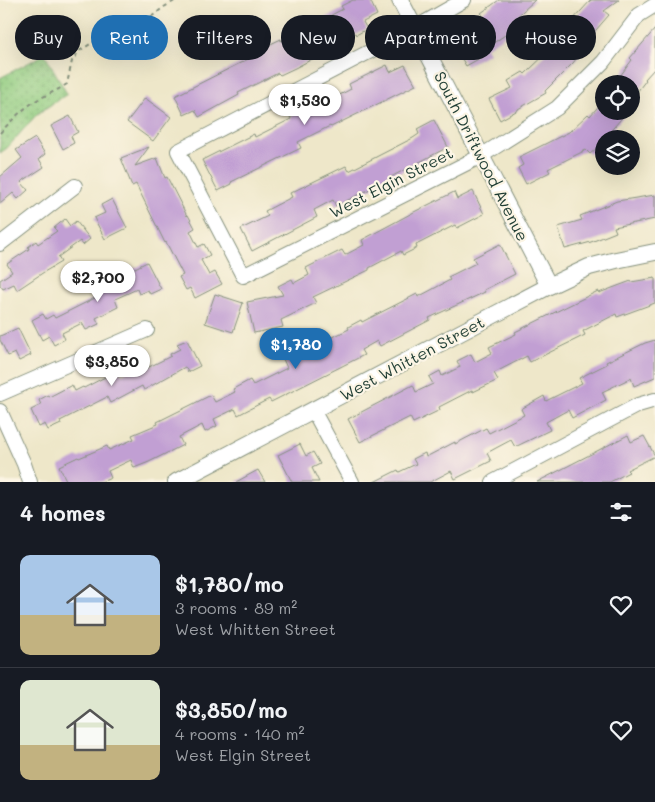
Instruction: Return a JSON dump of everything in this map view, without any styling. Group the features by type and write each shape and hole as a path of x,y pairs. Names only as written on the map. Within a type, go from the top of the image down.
{"street":[{"name":"South Driftwood Avenue","path":"400,0 408,15"},
{"path":"438,15 464,0"},
{"name":"West Elgin Street","path":"365,54 178,151 243,276 481,156 557,108 603,62 639,15 655,5"},
{"name":"South Driftwood Avenue","path":"432,60 549,286"},
{"path":"0,244 76,186"},
{"name":"West Whitten Street","path":"176,482 549,286 589,267 655,252"},
{"path":"0,394 147,330"},
{"path":"493,482 638,404 655,400"},
{"path":"313,410 352,482"},
{"path":"0,411 30,482"}],"path":[{"path":"0,133 38,99 55,92 67,84 72,61 79,50 97,40 142,24 176,0"}],"green space":[{"path":"34,60 48,60 67,94 37,114 7,148 0,153 0,78"}],"building":[{"path":"353,0 370,0 377,15 365,15 365,21 363,22 365,30 356,35 355,15 331,15 343,9 341,6"},
{"path":"499,0 535,0 519,15 506,15 506,34 496,41 496,15 483,15 481,13"},
{"path":"591,0 619,0 604,11 609,15 596,30 596,15 577,15"},
{"path":"655,29 655,68 640,88 640,75 621,75 632,60 630,58"},
{"path":"281,39 281,60 310,60 280,75 278,73 238,93 239,95 199,117 195,110 184,115 175,96 246,60 271,60 271,44"},
{"path":"462,60 477,60 466,66"},
{"path":"539,60 575,60 545,91 546,93 500,120 489,99 512,88 508,81 523,72 525,74"},
{"path":"387,65 390,72 405,65 416,85 298,142 301,148 231,182 232,184 218,191 202,160 254,134 255,137 291,119 290,117 332,94 334,98 351,89 349,84"},
{"path":"145,98 171,117 153,141 127,122"},
{"path":"595,110 595,120 620,120 611,130 595,130 595,150 590,154 586,150 548,169 550,172 526,184 518,168 523,165 519,157 569,132 588,114 590,116"},
{"path":"70,116 78,132 71,136 74,143 63,149 51,126"},
{"path":"434,120 448,147 336,206 333,200 314,210 317,217 252,251 241,229 268,216 265,211 292,197 290,193 346,166 349,171 413,138 419,134 417,129"},
{"path":"35,138 45,154 39,159 44,167 21,182 28,190 18,199 13,193 0,204 0,177 22,158 16,150"},
{"path":"149,147 135,166 157,158 165,178 167,177 195,228 190,231 198,247 204,244 210,255 201,260 209,275 215,272 222,284 195,298 190,288 186,290 179,277 183,275 136,184 132,186 121,158"},
{"path":"473,191 484,214 457,228 455,225 416,245 417,248 403,255 401,251 369,268 369,270 313,297 316,303 281,320 283,327 254,333 247,302 283,295 278,286 292,279 294,283 309,275 306,268 342,250 345,255 364,245 362,240 454,192 457,199"},
{"path":"655,195 655,219 614,227 616,232 591,242 565,249 558,227 582,220 580,216 617,201"},
{"path":"112,199 127,228 105,239 94,218 105,213 101,205"},
{"path":"65,219 70,226 76,221 90,239 83,245 80,241 58,257 61,262 17,290 14,284 3,289 0,285 0,280 12,272 7,264 29,249 28,247 36,241 38,244 57,231 54,228"},
{"path":"500,244 515,274 484,290 485,292 429,318 430,320 380,346 377,341 361,350 364,355 271,402 269,399 238,415 235,409 214,419 217,426 205,432 202,425 179,437 183,445 149,462 134,468 131,460 108,471 111,478 101,482 67,482 59,466 107,446 109,450 134,439 132,435 158,424 157,422 211,395 215,402 235,392 233,389 250,380 253,385 287,368 283,359 306,347 307,350 349,329 348,327 361,320 362,322 417,294 418,297 450,280 448,277 476,263 473,258"},
{"path":"147,262 161,289 150,294 148,290 139,294 137,289 115,299 118,307 96,318 99,324 86,330 82,323 62,333 65,339 54,345 49,336 42,340 32,320 43,314 46,319 53,315 55,318 99,296 94,287 101,284 98,277 112,271 115,278"},
{"path":"655,278 655,303 617,317 616,314 583,331 585,335 530,362 527,356 494,373 498,380 473,392 472,390 439,407 440,410 413,423 410,417 360,442 348,419 413,385 416,392 433,384 429,377 440,371 442,376 460,367 457,361 471,354 475,362 492,353 489,347 598,291 599,293 631,281"},
{"path":"215,294 243,303 233,332 205,323"},
{"path":"18,328 31,355 19,361 15,353 8,356 0,340 0,336"},
{"path":"187,340 200,366 188,372 185,367 144,390 142,386 110,403 107,397 60,421 61,424 48,430 45,424 39,427 31,410 41,405 39,400 72,385 75,391 84,388 109,375 106,370 117,365 122,374 144,363 147,368 171,356 170,354 180,349 177,344"},
{"path":"655,340 655,377 634,386 631,378 602,392 606,400 572,418 568,410 546,422 550,430 515,447 511,440 487,453 491,461 455,479 451,471 430,482 374,482 398,470 399,472 416,464 413,459 425,453 426,457 486,428 489,433 524,415 521,409 544,396 546,401 582,383 579,378 607,364 606,362"},
{"path":"628,435 631,442 644,436 655,456 627,470 629,472 610,482 537,482"},
{"path":"300,444 306,456 313,452 320,464 312,468 319,482 292,482 278,455"},
{"path":"258,470 265,482 236,482"}]}
